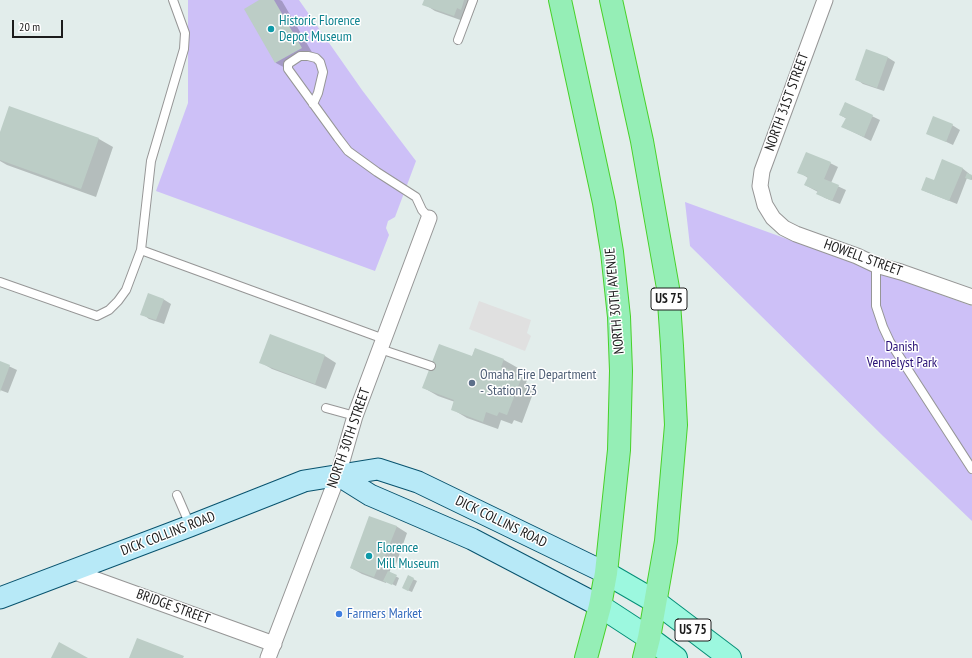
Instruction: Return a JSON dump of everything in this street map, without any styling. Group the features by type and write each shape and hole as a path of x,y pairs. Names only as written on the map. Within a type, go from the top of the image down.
{"highway":[{"name":"NORTH 30TH AVENUE","path":"560,0 604,203 612,252 619,317 621,370 619,450 606,573 600,606"},
{"name":"US 75","path":"611,0 642,142 668,288 676,426 666,541 656,602"},
{"path":"647,648 656,602"},
{"path":"586,658 600,606"}],"main road":[{"name":"DICK COLLINS ROAD","path":"0,598 304,481 378,469 418,482 606,573 656,602"},
{"name":"DICK COLLINS ROAD","path":"338,475 370,495 472,539 600,606"},
{"name":"US 75","path":"656,602 730,658"},
{"name":"US 75","path":"600,606 647,648 676,658"}],"street":[{"name":"NORTH 31ST STREET","path":"765,205 760,186 762,171 825,0"},
{"name":"HOWELL STREET","path":"765,205 773,218 784,228 796,234 857,256 876,265 902,272 972,297"},
{"name":"NORTH 30TH STREET","path":"268,658 338,475 355,416 429,218"},
{"name":"BRIDGE STREET","path":"72,571 274,644"}],"lane":[{"path":"0,282 97,316 109,310 126,290 141,250 151,161 184,49 186,33 173,0"},
{"path":"458,40 473,0"},
{"path":"313,104 318,93 323,72 320,62 316,58 300,56 288,64 288,69 313,104 348,151 416,197 422,210 429,218"},
{"path":"141,250 382,344 431,366"},
{"path":"876,265 876,306 890,342 972,469"},
{"path":"326,408 355,416"},
{"path":"177,495 190,526"}],"green space":[{"path":"188,0 299,0 362,90 416,161 395,217 388,221 386,228 389,235 375,271 156,191 188,103"},
{"name":"Danish Vennelyst Park","path":"685,202 972,306 972,521 883,436 690,246"}],"shaded area":[{"path":"479,301 531,320 527,333 531,336 525,351 469,329"}],"building":[{"path":"259,0 274,0 302,48 275,63 244,9"},
{"path":"424,0 464,0 461,10 457,8 454,16 422,5"},
{"path":"866,49 888,57 877,88 855,80"},
{"path":"845,102 873,115 864,137 841,127 846,118 839,115"},
{"path":"9,106 99,138 81,189 0,160 0,132"},
{"path":"933,116 953,124 946,142 926,134"},
{"path":"806,152 831,162 824,179 839,185 832,201 816,194 818,191 804,185 808,177 797,173"},
{"path":"942,159 963,168 949,201 921,190 926,177 934,180"},
{"path":"967,173 972,175 971,180 965,178"},
{"path":"148,293 164,299 156,320 140,315"},
{"path":"270,334 325,355 315,384 259,363"},
{"name":"Omaha Fire Department - Station 23","path":"439,344 472,356 475,348 504,359 501,367 513,371 511,375 521,379 507,415 499,412 497,416 486,412 483,422 451,410 454,400 422,388"},
{"path":"0,361 10,365 0,392"},
{"path":"369,516 397,526 383,561 381,560 374,577 350,568"},
{"path":"388,571 397,575 392,585 383,581"},
{"path":"408,575 414,578 408,591 402,588"},
{"path":"137,638 184,656 183,658 129,658"},
{"path":"59,642 88,658 51,658"}],"place":[{"name":"Historic Florence Depot Museum","path":"271,29"},
{"name":"Omaha Fire Department - Station 23","path":"472,383"},
{"name":"Florence Mill Museum","path":"369,556"},
{"name":"Farmers Market","path":"339,614"}]}
